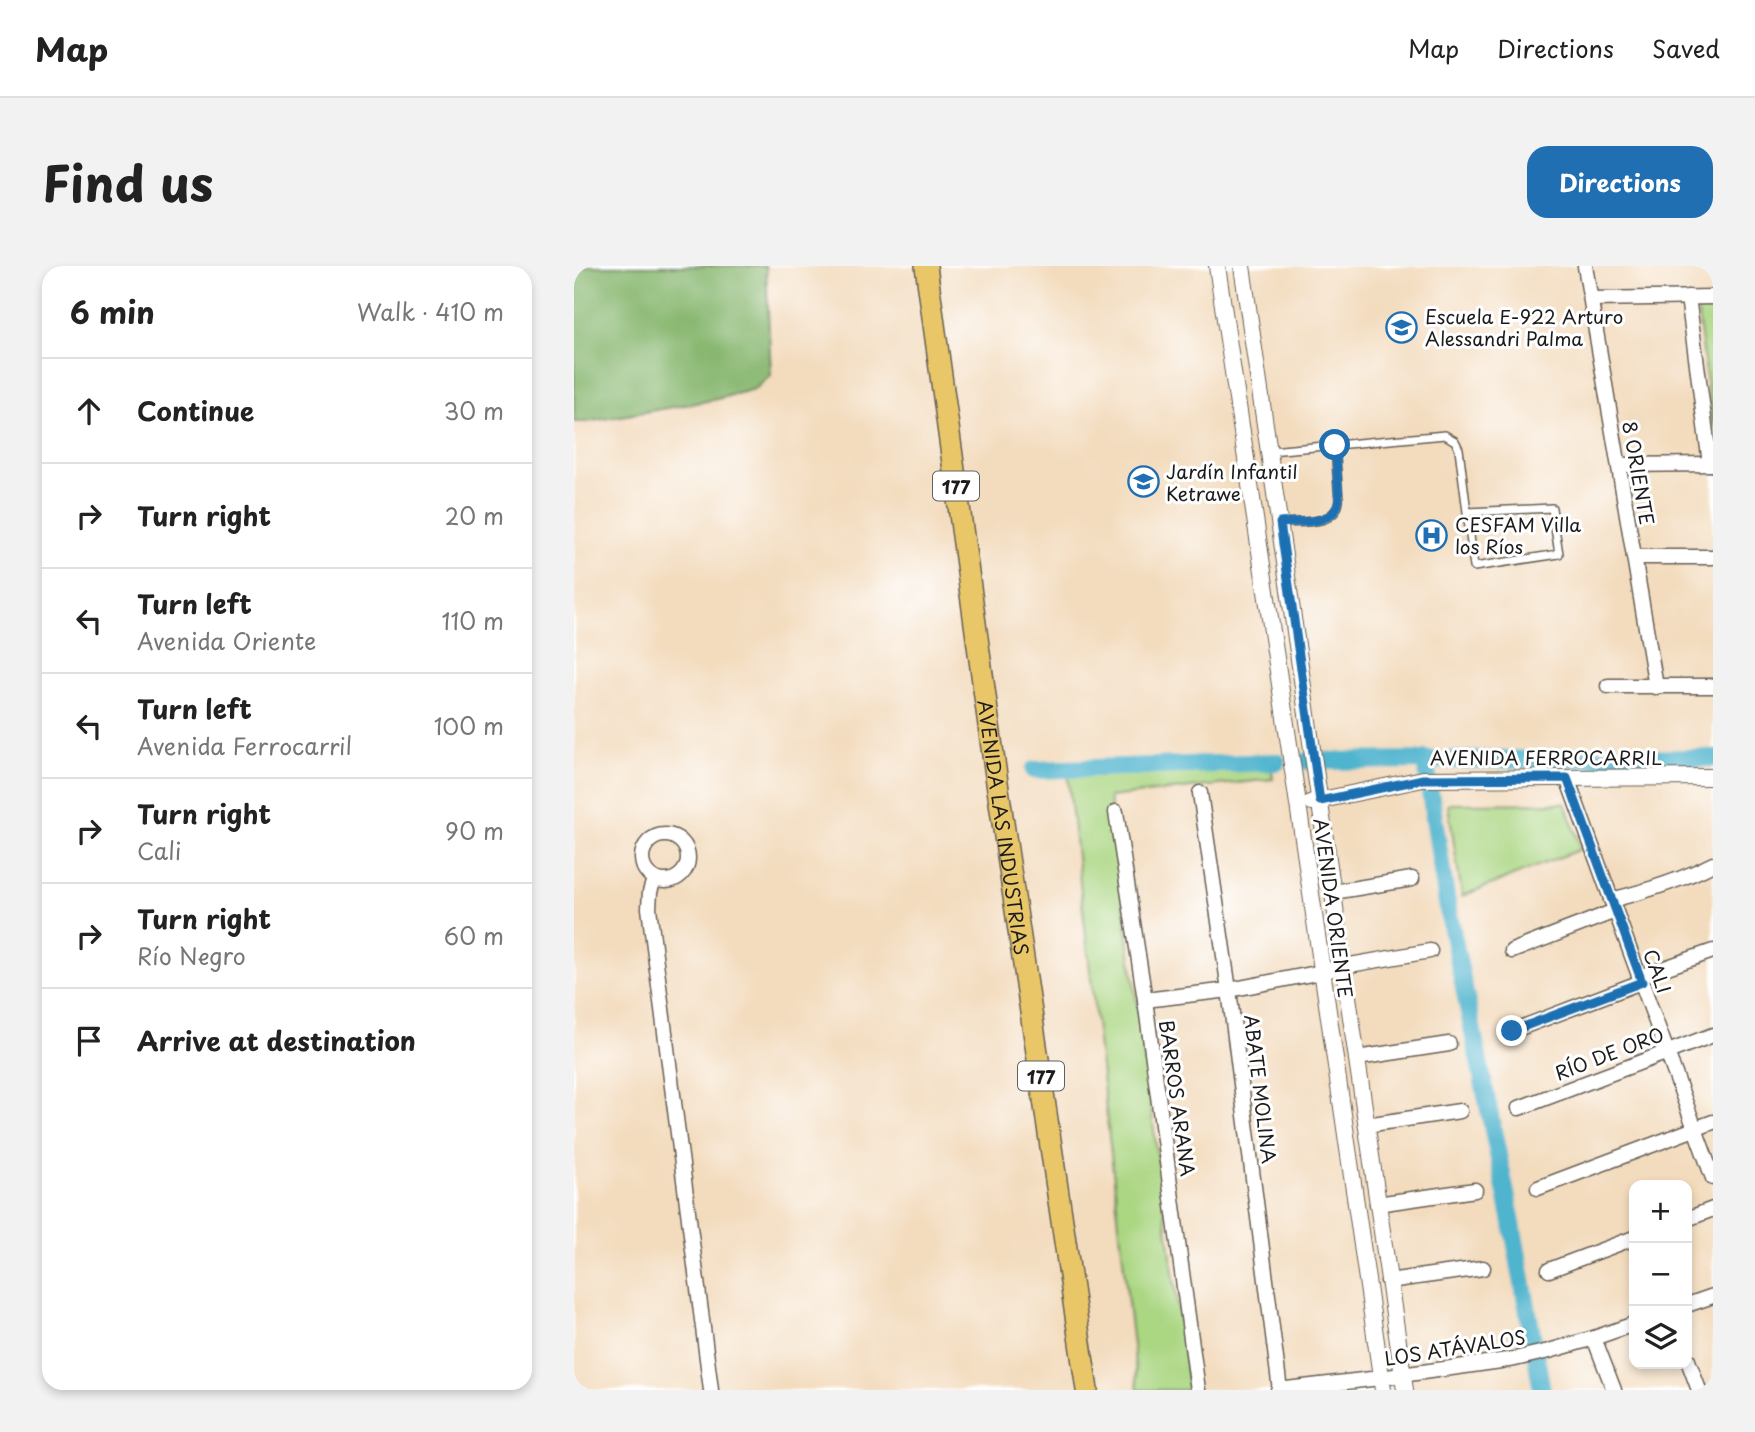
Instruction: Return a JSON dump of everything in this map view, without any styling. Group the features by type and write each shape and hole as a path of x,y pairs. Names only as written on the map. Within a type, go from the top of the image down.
{"main road":[{"name":"AVENIDA LAS INDUSTRIAS","path":"926,266 994,762 1087,1390"}],"street":[{"name":"AVENIDA ORIENTE","path":"1217,266 1382,1384"},
{"name":"AVENIDA ORIENTE","path":"1242,266 1403,1382"},
{"name":"8 ORIENTE","path":"1585,266 1656,687"},
{"path":"1619,465 1711,464 1688,297"},
{"path":"1591,299 1713,297"},
{"path":"1634,557 1713,557"},
{"path":"1608,686 1713,687"},
{"name":"AVENIDA FERROCARRIL","path":"1298,804 1423,779 1713,777"},
{"name":"CALI","path":"1567,778 1713,1178"},
{"name":"ABATE MOLINA","path":"1200,793 1229,990 1279,1390"},
{"name":"BARROS ARANA","path":"1116,812 1145,1000 1198,1390"},
{"path":"1512,951 1713,864"},
{"path":"1333,892 1412,878"},
{"path":"654,879 649,908 711,1390"},
{"path":"1145,1000 1229,990 1430,951"},
{"path":"1512,1031 1713,951"},
{"name":"RÍO DE ORO","path":"1519,1108 1713,1035"},
{"path":"1357,1058 1449,1044"},
{"path":"1366,1125 1460,1111"},
{"path":"1538,1188 1713,1122"},
{"path":"1377,1204 1475,1190"},
{"path":"1692,1217 1713,1209"},
{"path":"1549,1270 1629,1240"},
{"path":"1388,1281 1483,1268"},
{"path":"1692,1303 1713,1296"},
{"name":"LOS ATÁVALOS","path":"1279,1390 1403,1382 1549,1351 1629,1326"},
{"path":"1594,1338 1614,1390"},
{"path":"1691,1369 1699,1390"}],"lane":[{"path":"1269,451 1439,435 1451,438 1458,444 1459,449 1474,567 1559,554 1552,508 1468,512"},
{"path":"1280,523 1324,520 1334,514 1339,505 1335,445"}],"green space":[{"path":"574,266 766,266 771,375 755,389 713,400 574,422"},
{"path":"1697,305 1713,305 1713,433"},
{"path":"1271,763 1273,779 1109,797 1189,1390 1138,1390 1067,769"},
{"path":"1565,803 1581,849 1462,896 1448,804"}],"waterway":[{"path":"1307,761 1713,758"},
{"path":"1425,759 1448,910 1511,1218 1542,1390"},
{"path":"1034,770 1277,762"}],"place":[{"name":"Escuela E-922 Arturo Alessandri Palma","path":"1402,327"},
{"name":"Jardín Infantil Ketrawe","path":"1143,482"},
{"name":"CESFAM Villa los Ríos","path":"1432,535"}],"route":[{"path":"1335,445 1339,500 1337,510 1324,520 1280,523 1320,801 1423,779 1567,778 1642,982 1512,1031"}]}
